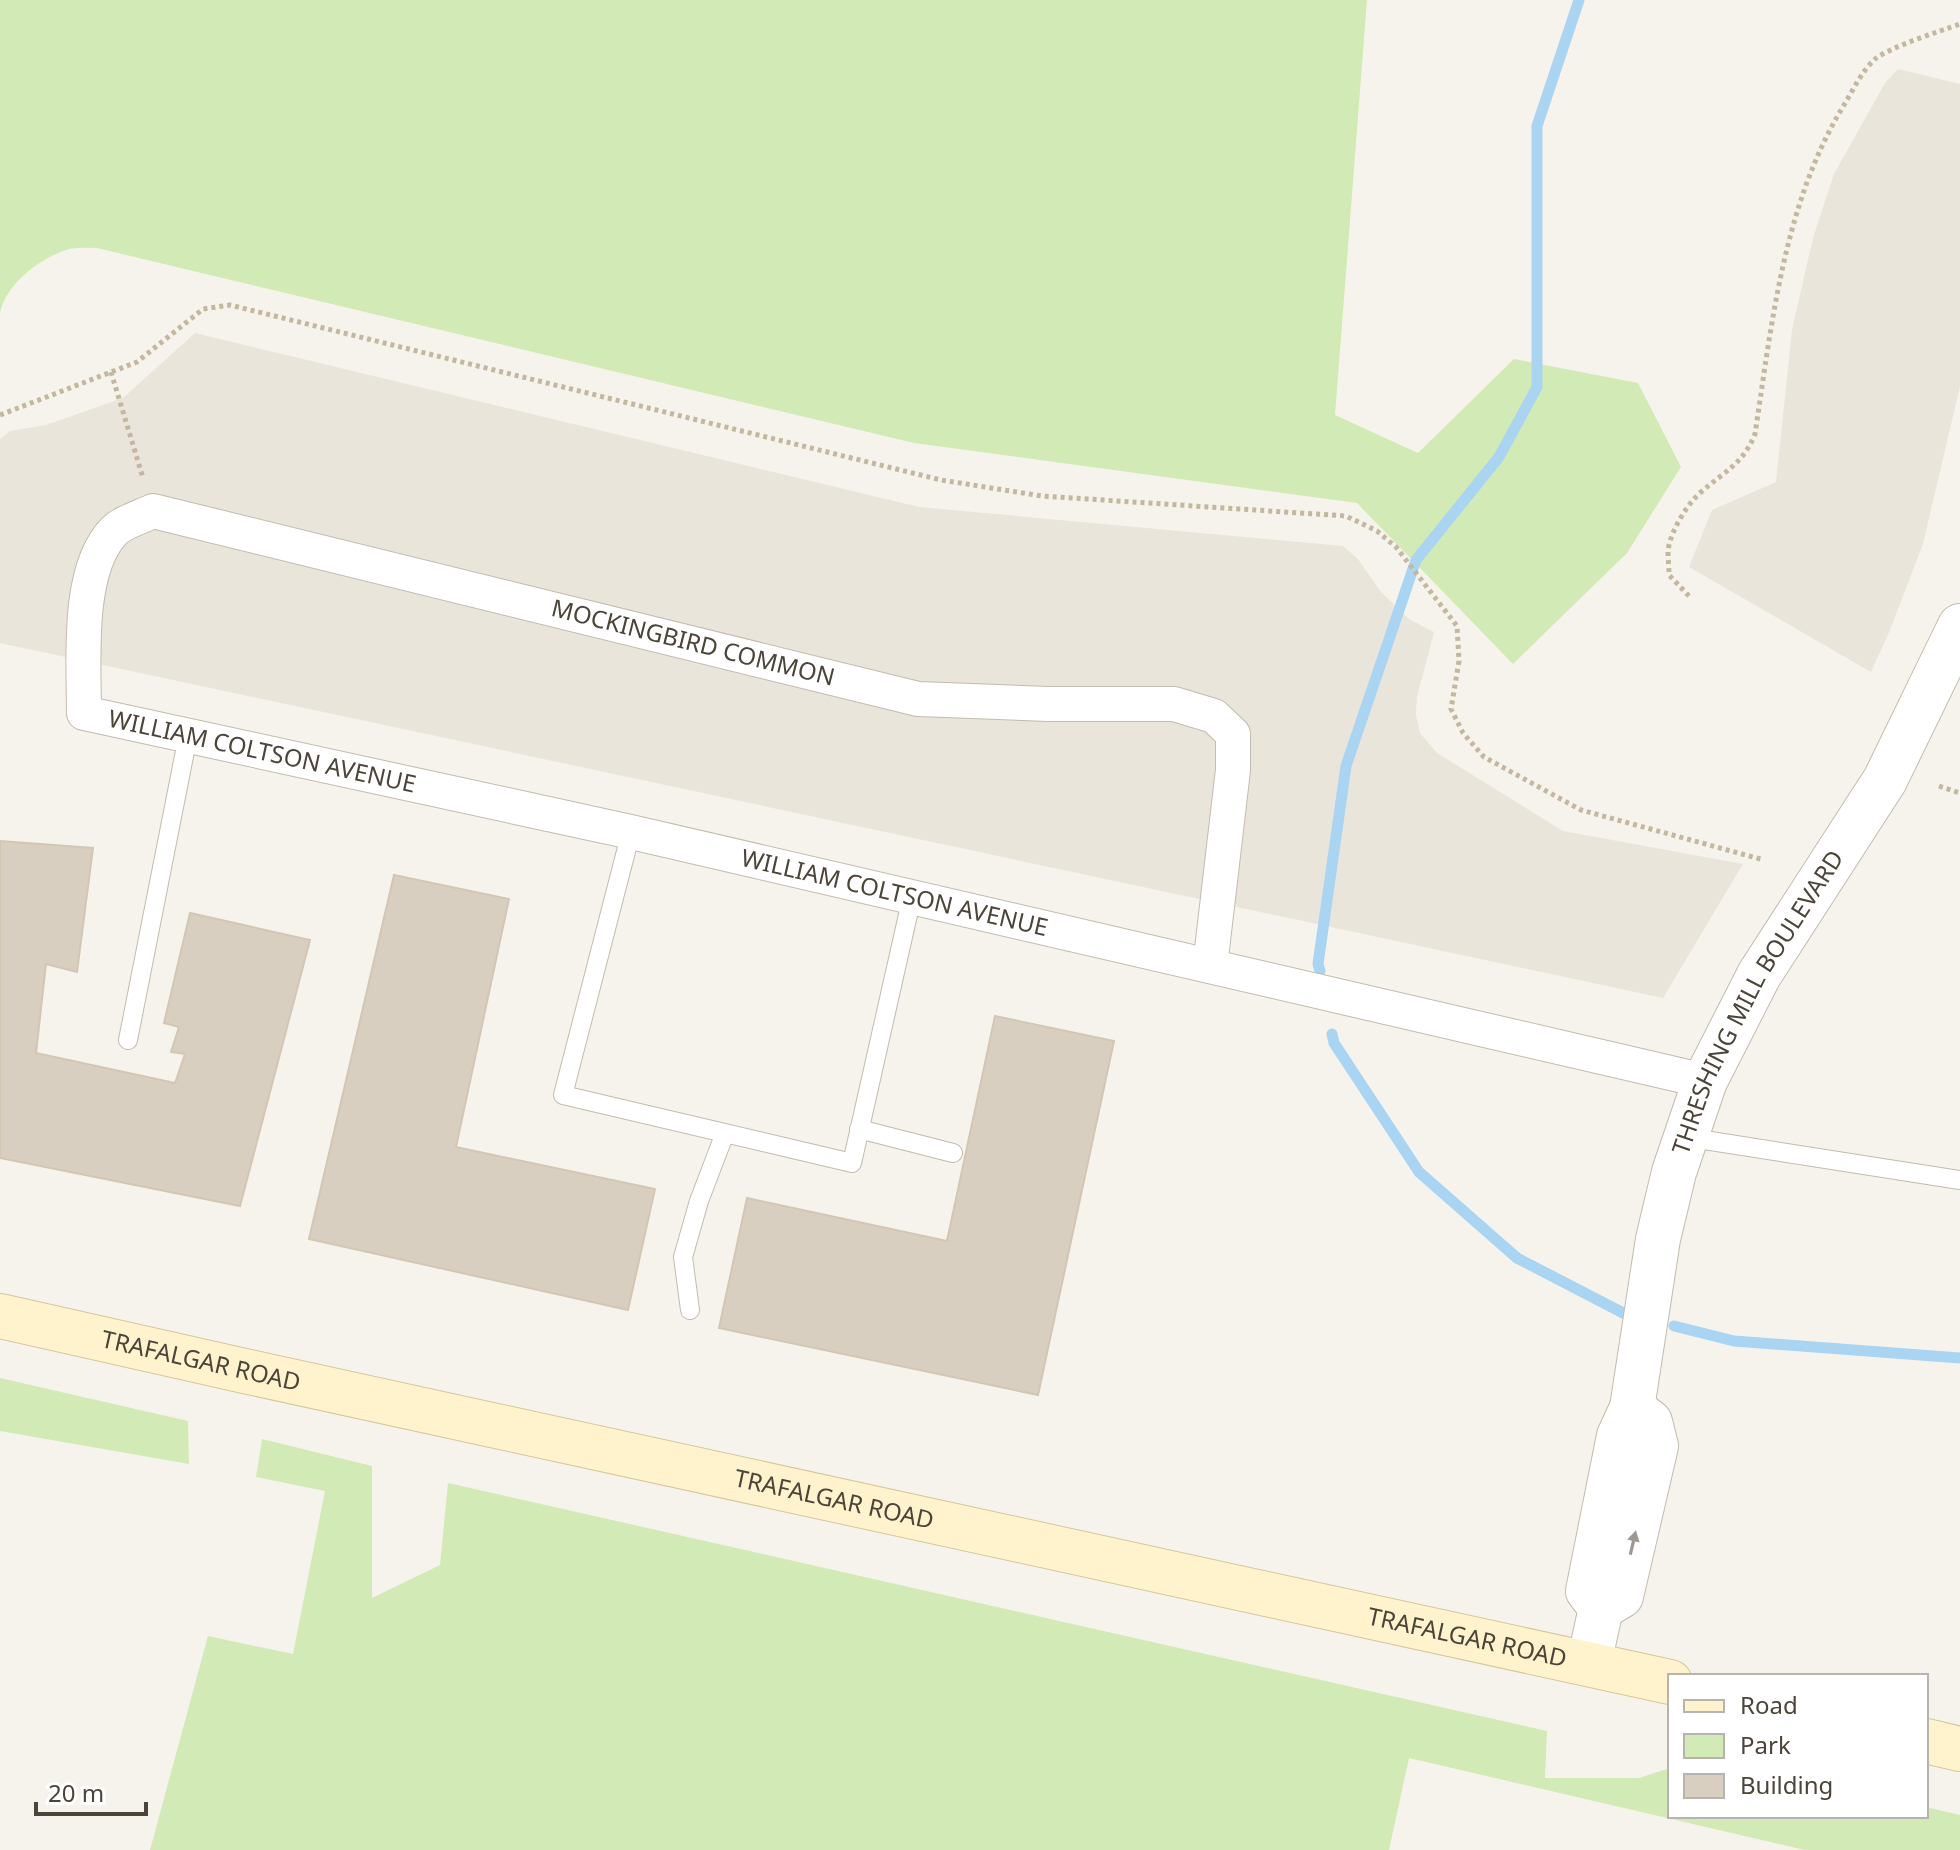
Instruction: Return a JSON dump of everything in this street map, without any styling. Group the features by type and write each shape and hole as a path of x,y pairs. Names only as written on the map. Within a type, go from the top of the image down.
{"main road":[{"name":"TRAFALGAR ROAD","path":"0,1316 1668,1682"},
{"path":"1928,1741 1960,1749"}],"street":[{"name":"WILLIAM COLTSON AVENUE","path":"153,511 116,529 99,550 88,592 84,713 631,832 1705,1081"},
{"name":"MOCKINGBIRD COMMON","path":"153,511 918,699 1048,704 1174,704 1214,716 1233,734 1233,770 1210,966"},
{"name":"THRESHING MILL BOULEVARD","path":"1589,1663 1601,1608 1621,1596 1656,1446 1650,1422 1632,1408 1658,1239 1685,1137 1705,1081 1759,975 1885,780 1960,626"}],"lane":[{"path":"128,1040 188,736"},
{"path":"631,832 563,1095 852,1163 912,897"},
{"path":"859,1129 953,1153"},
{"path":"690,1310 683,1257 699,1201 725,1133"},
{"path":"1685,1137 1960,1180"}],"path":[{"path":"1689,596 1669,575 1668,548 1681,519 1698,494 1736,465 1748,451 1755,434 1774,308 1802,192 1817,152 1862,75 1876,58 1960,24"},
{"path":"0,415 137,362 203,309 230,305 941,480 1042,496 1346,516 1377,531 1396,547 1457,626 1459,661 1451,709 1463,733 1484,757 1581,810 1764,860"},
{"path":"111,372 153,511"},
{"path":"1939,786 1960,793"}],"shaded area":[{"path":"1898,69 1960,84 1960,386 1923,544 1871,672 1689,567 1712,510 1776,482 1792,330 1813,238 1834,174 1885,83"},
{"path":"195,333 919,507 1343,546 1358,559 1381,592 1409,619 1434,632 1417,697 1416,715 1420,733 1437,753 1563,831 1743,864 1663,998 0,643 0,439 10,431 46,425 123,398"}],"green space":[{"path":"0,0 1367,0 1335,415 1418,453 1514,359 1638,383 1681,467 1627,553 1513,664 1357,503 914,443 97,248 66,250 35,266 9,292 0,313"},
{"path":"0,1378 188,1421 189,1464 0,1431"},
{"path":"262,1439 372,1466 372,1598 440,1565 448,1483 1547,1731 1545,1778 1639,1778 1668,1769 1668,1818 1928,1818 1928,1807 1960,1815 1960,1850 1805,1850 1409,1758 1389,1850 150,1850 208,1636 293,1654 325,1491 256,1477"}],"building":[{"path":"0,841 93,848 77,972 46,964 36,1053 175,1083 185,1054 171,1052 179,1027 164,1023 190,913 310,940 240,1206 0,1158"},
{"path":"394,875 509,899 456,1147 655,1189 628,1310 309,1239"},
{"path":"995,1016 1114,1041 1038,1395 719,1328 747,1198 947,1241"}],"waterway":[{"path":"1320,971 1318,964 1346,766 1416,560 1499,457 1537,387 1537,126 1579,0"},
{"path":"1332,1034 1334,1043 1419,1172 1517,1258 1629,1316"},
{"path":"1674,1326 1734,1341 1960,1358"}]}
